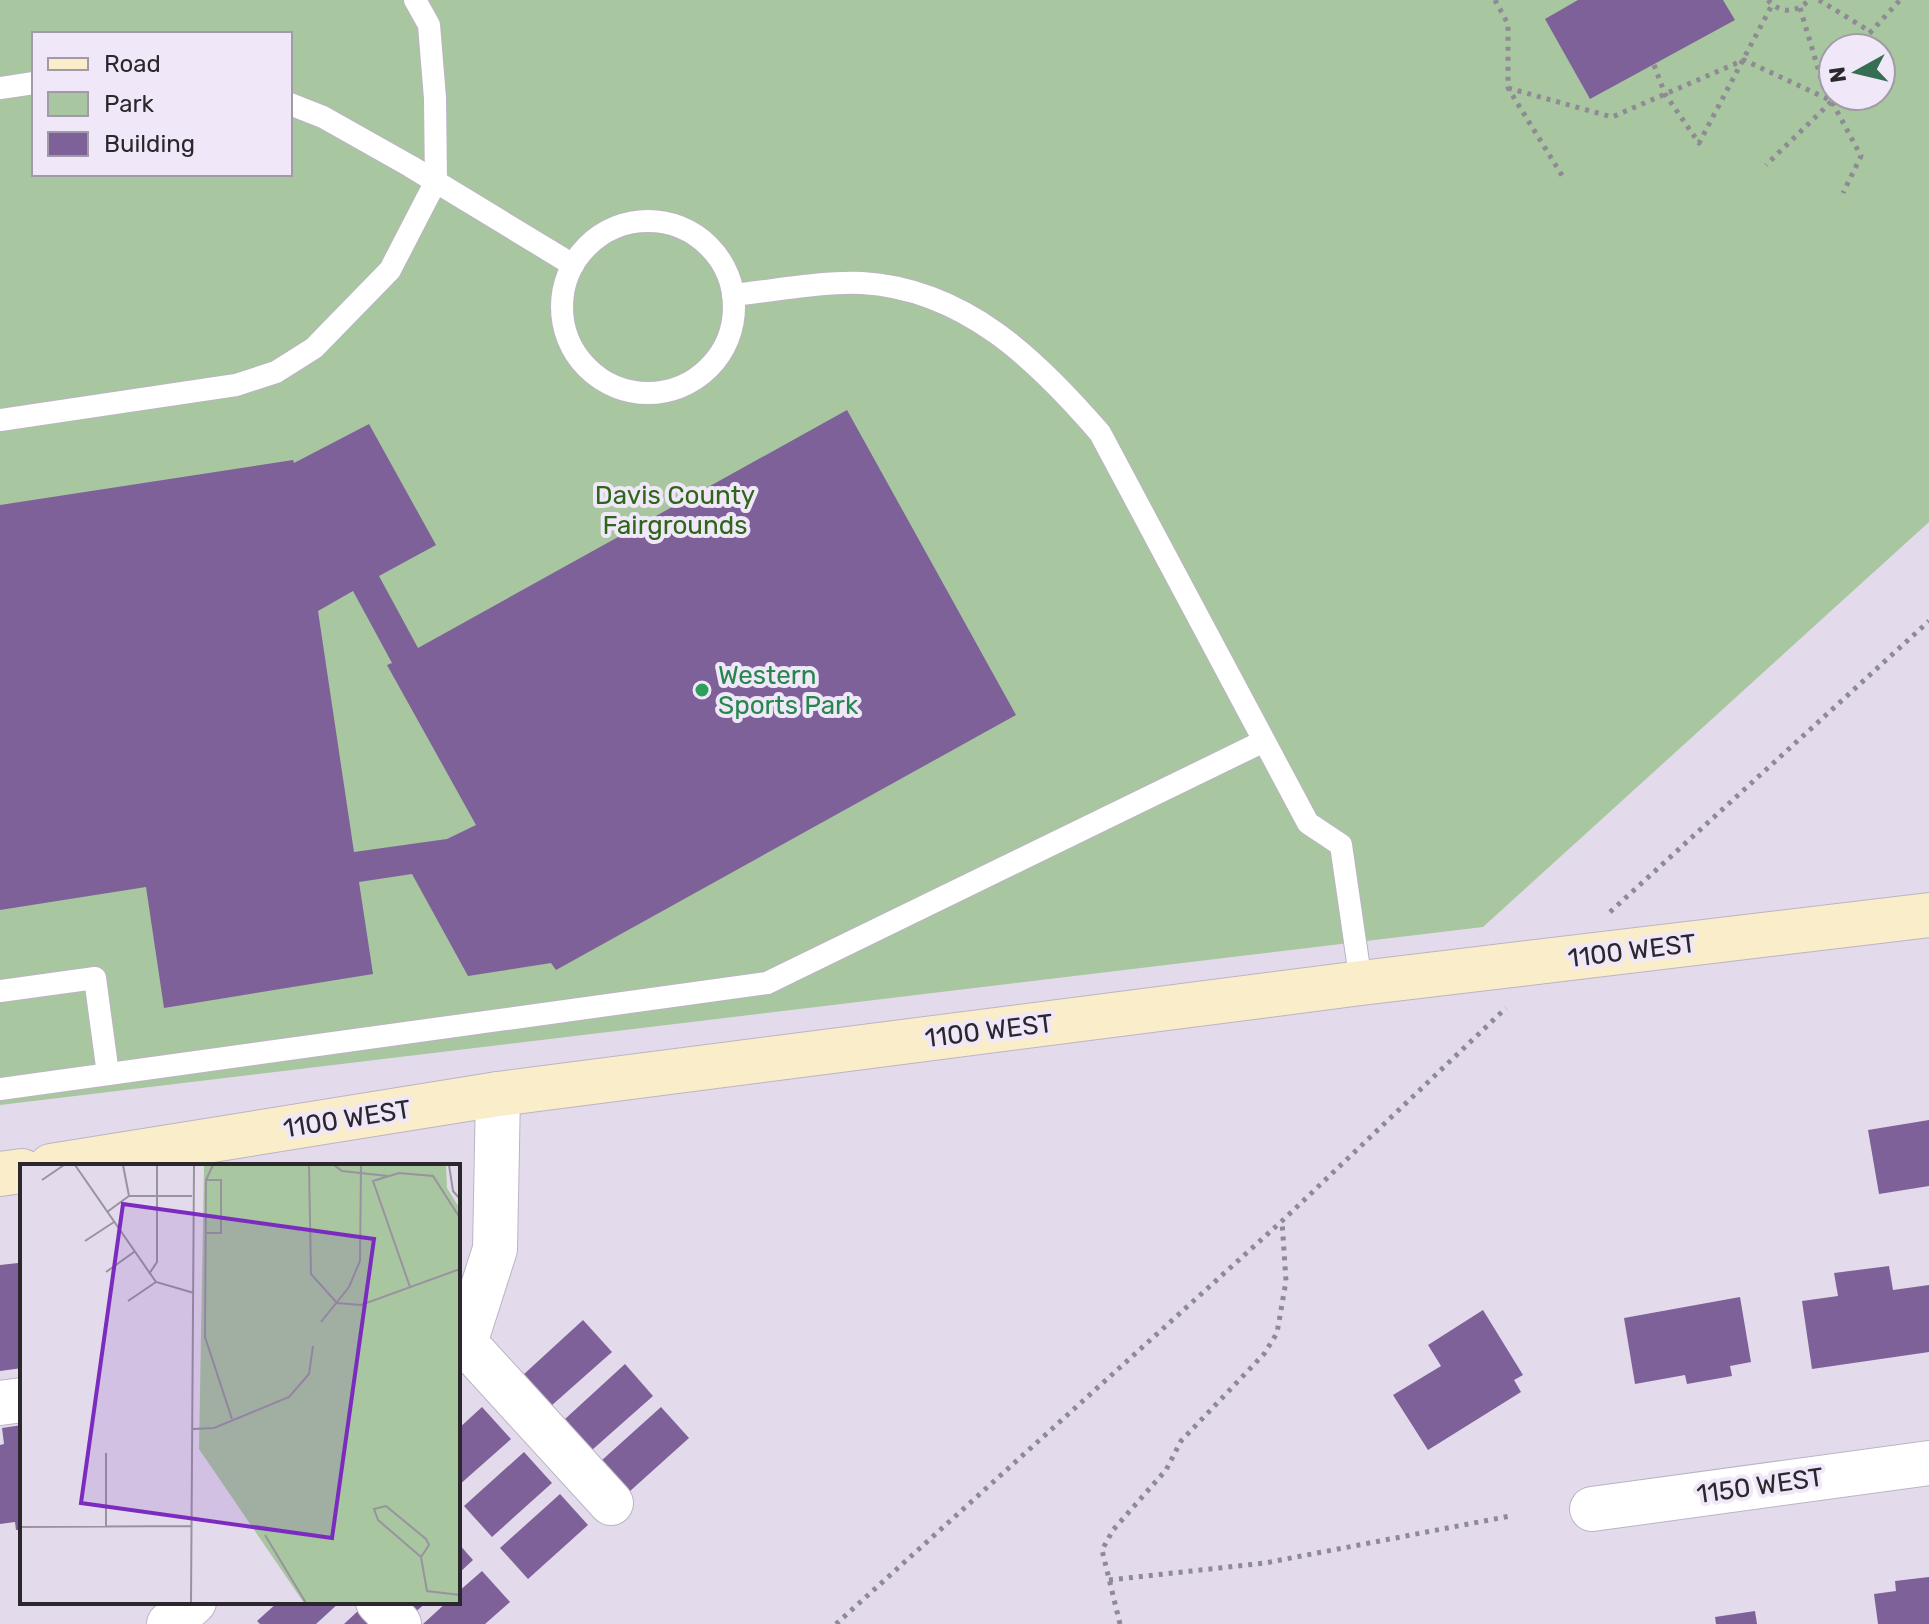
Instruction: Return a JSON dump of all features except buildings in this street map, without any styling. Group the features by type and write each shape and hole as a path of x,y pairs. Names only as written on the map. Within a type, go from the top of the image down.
{"street":[{"name":"1100 WEST","path":"63,1164 498,1094 1361,983 1929,915"},
{"path":"498,1094 495,1249 462,1347 611,1503"},
{"path":"0,1174 20,1171"},
{"path":"0,1403 20,1400"},
{"name":"1150 WEST","path":"1592,1509 1929,1463"},
{"path":"169,1624 192,1604"},
{"path":"380,1604 399,1624"}],"lane":[{"path":"0,420 236,385 276,372 314,348 390,270 436,181 435,98 429,25 415,0"},
{"path":"0,88 32,83"},
{"path":"292,105 323,117 436,181 573,265"},
{"path":"653,220 680,225 703,240 722,261 733,295 735,313 729,339 715,362 695,380 672,391 645,394 619,389 607,383 577,357 565,334 561,306 565,278 579,253 599,234 625,223 653,220"},
{"path":"733,295 861,283 910,291 960,309 1003,336 1037,364 1100,433 1308,823 1341,845 1361,983"},
{"path":"0,1089 767,983 1264,741"},
{"path":"0,991 95,978 108,1074"}],"path":[{"path":"1495,0 1508,24 1508,88 1563,177"},
{"path":"1654,65 1665,94 1699,143 1744,60 1770,3 1782,10 1800,8 1809,0"},
{"path":"1819,0 1871,32 1900,0"},
{"path":"1800,8 1817,65"},
{"path":"1508,88 1612,117 1744,60 1817,94"},
{"path":"1766,165 1821,112"},
{"path":"1838,112 1861,156 1843,193"},
{"path":"1602,920 1929,621"},
{"path":"836,1624 1282,1221 1484,1030"},
{"path":"1120,1624 1102,1550 1113,1530 1166,1470 1181,1441 1264,1354 1277,1333 1286,1281 1282,1221"},
{"path":"1109,1580 1265,1563 1510,1516"}],"green space":[{"name":"Davis County Fairgrounds","path":"0,0 1929,0 1929,522 1483,927 0,1105"}],"place":[{"name":"Western Sports Park","path":"702,690"}]}
